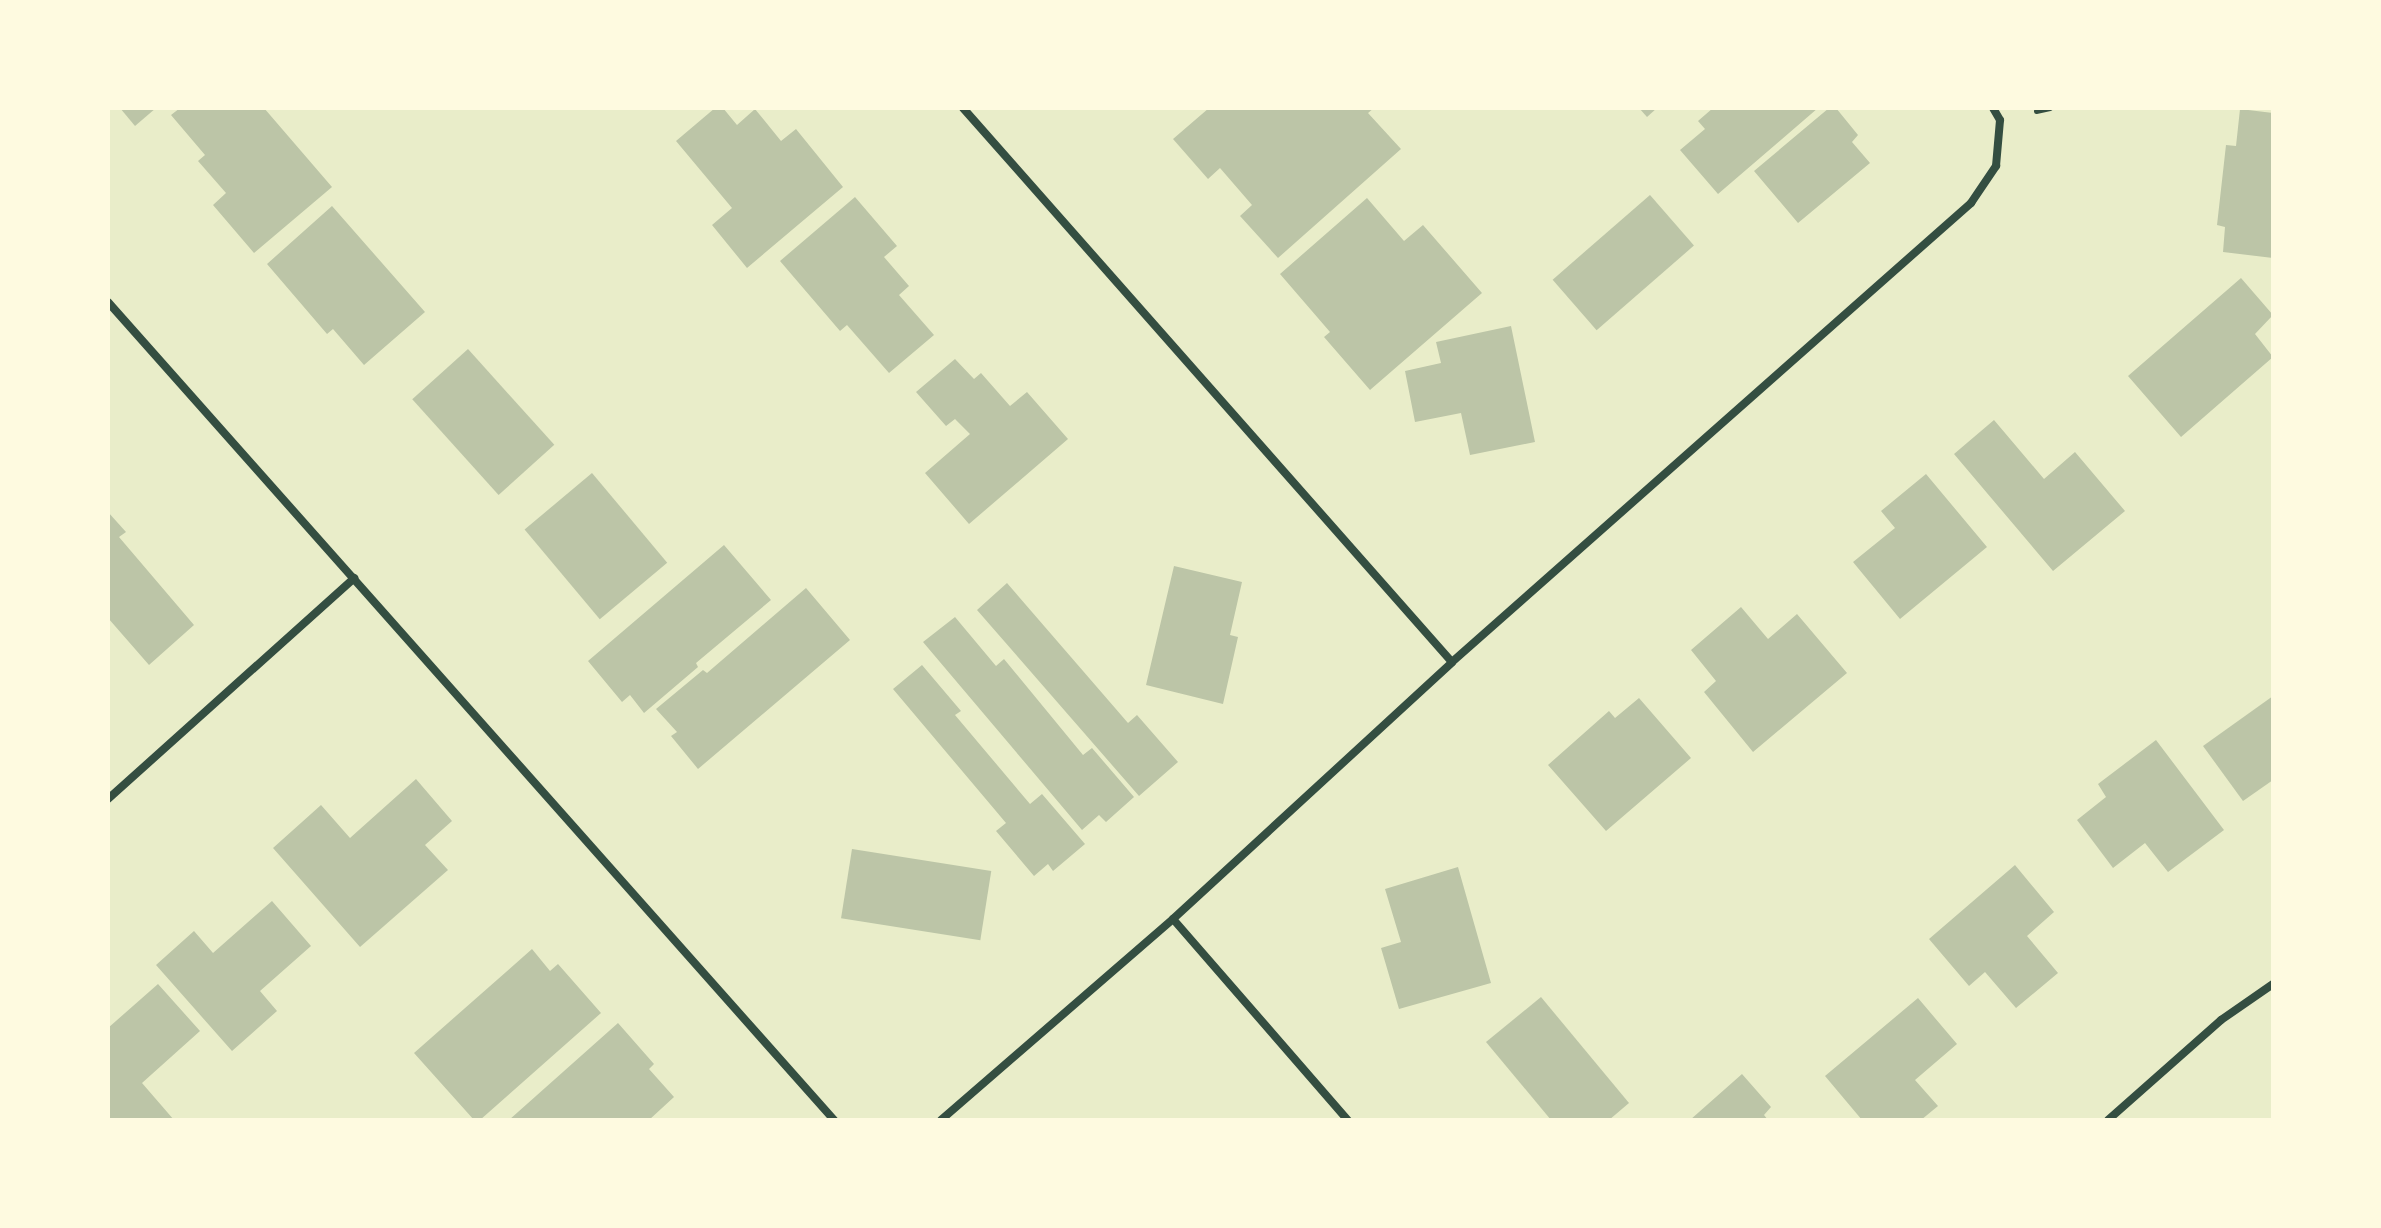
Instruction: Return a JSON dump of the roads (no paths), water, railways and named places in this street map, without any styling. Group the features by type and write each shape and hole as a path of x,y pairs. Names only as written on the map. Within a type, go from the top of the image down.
{"street":[{"path":"963,108 1452,662"},
{"path":"941,1120 1173,919 1452,662 1971,203 1996,166 2000,120 1993,108"},
{"path":"108,302 834,1120"},
{"path":"108,799 354,578"},
{"path":"1173,919 1348,1120"},
{"path":"2108,1120 2221,1020 2273,984"}]}
